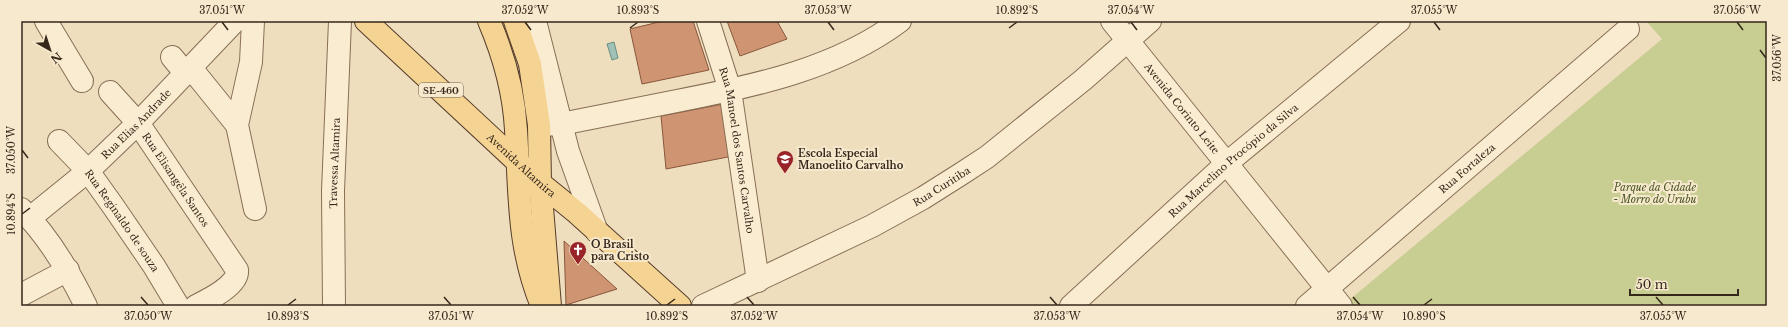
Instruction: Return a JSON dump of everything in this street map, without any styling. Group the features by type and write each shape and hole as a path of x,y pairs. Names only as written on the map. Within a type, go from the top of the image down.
{"main road":[{"name":"Avenida Altamira","path":"366,21 540,183 680,306"},
{"path":"490,21 512,90 516,130 516,160 520,217 527,263 542,306"},
{"path":"515,21 530,64 539,125 540,183 550,306"}],"street":[{"path":"46,21 82,81"},
{"name":"Rua Elias Andrade","path":"26,214 88,171 189,71 235,21"},
{"path":"253,21 251,62 237,125 255,209"},
{"name":"Travessa Altamira","path":"334,306 333,191 340,21"},
{"path":"535,21 561,124 597,232"},
{"name":"Rua Manoel dos Santos Carvalho","path":"708,21 730,90 758,281"},
{"path":"539,125 561,124 730,90 823,63 858,47 900,21"},
{"name":"Avenida Corinto Leite","path":"1112,21 1334,298"},
{"name":"Rua Curitiba","path":"703,306 872,226 923,198 961,174 987,156 1083,80 1150,21"},
{"name":"Rua Marcelino Procópio da Silva","path":"1071,306 1227,163 1399,21"},
{"name":"Rua Fortaleza","path":"1307,306 1334,298 1628,29"},
{"path":"172,57 189,71 237,125"},
{"name":"Rua Elisangêla Santos","path":"110,92 138,123 237,270 237,277 232,283 196,306"},
{"name":"Rua Reginaldo de souza","path":"59,141 88,171 154,266 178,306"},
{"path":"26,214 68,270 86,306"},
{"path":"21,295 68,270"}],"green space":[{"name":"Parque da Cidade - Morro do Urubu","path":"1646,21 1767,21 1767,306 1342,306 1662,39"}],"water":[{"path":"614,42 618,58 612,60 607,44"}],"building":[{"path":"663,21 693,21 709,70 642,84 630,29"},
{"path":"727,21 777,21 787,39 740,56"},
{"path":"723,104 733,156 666,169 661,116"},
{"name":"O Brasil para Cristo","path":"564,241 617,289 566,305"}],"place":[{"name":"Escola Especial Manoelito Carvalho","path":"785,174"},
{"name":"O Brasil para Cristo","path":"578,265"}]}
